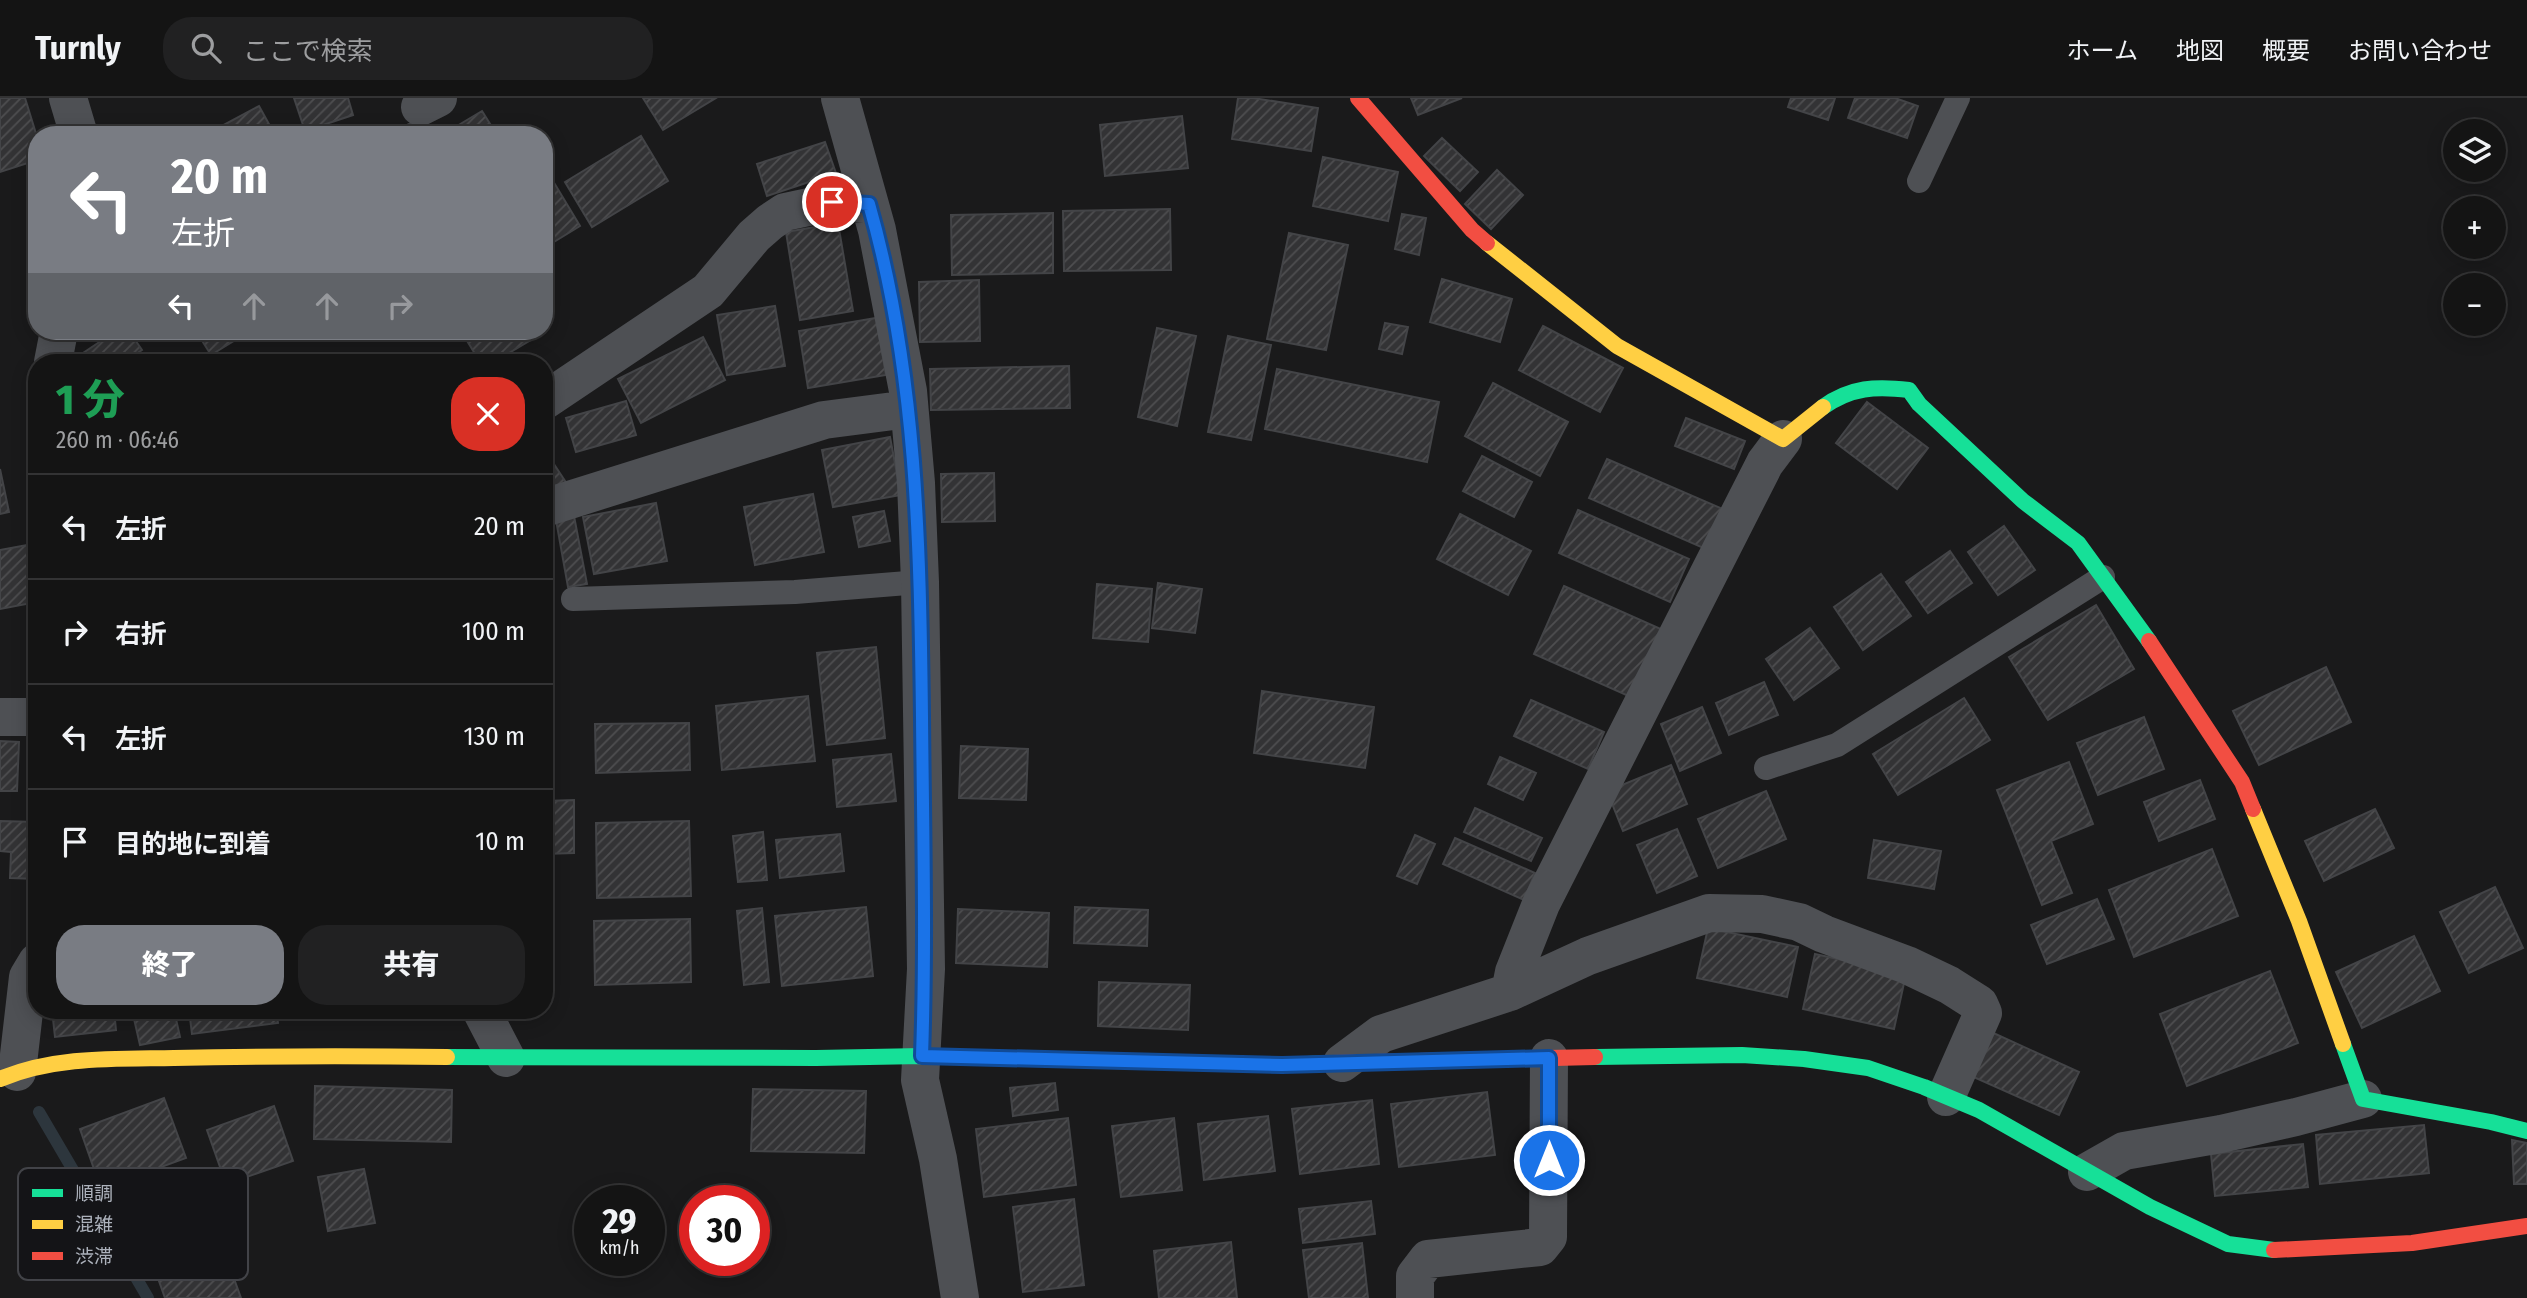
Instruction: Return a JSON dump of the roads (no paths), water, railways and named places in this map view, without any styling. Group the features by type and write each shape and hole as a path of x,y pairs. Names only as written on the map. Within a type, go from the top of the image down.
{"street":[{"path":"68,98 76,126"},
{"path":"840,98 877,230 909,409 916,483 920,582 926,969 920,1080 938,1159 960,1298"},
{"path":"1358,98 1472,230 1495,250 1617,346 1783,439"},
{"path":"553,395 708,291 754,236 785,212 832,202 869,204"},
{"path":"1510,992 1514,972 1541,904 1765,463 1783,439 1840,397 1859,389 1885,387 1909,390 1919,404 2023,500 2078,543 2153,647 2242,782 2299,920 2363,1100"},
{"path":"553,505 824,421 909,409"},
{"path":"0,717 28,717"},
{"path":"1342,1063 1381,1034 1510,992 1588,956 1709,913 1762,914 1799,922 1907,965 1949,985 1979,1004 1983,1013 1946,1097"},
{"path":"28,977 8,1076 80,1060 248,1056 922,1056 1282,1065 1742,1055 1804,1059 1868,1068 1946,1097 1979,1110 2150,1207 2228,1244 2256,1249 2290,1250 2412,1243 2527,1226"},
{"path":"486,1019 506,1058"},
{"path":"1415,1298 1415,1276 1428,1259 1540,1247 1548,1237 1549,1058"},
{"path":"2087,1172 2124,1151 2284,1120 2363,1100 2491,1122 2527,1131"}],"lane":[{"path":"1919,181 1958,98"},
{"path":"1766,768 1837,746 2103,577"},
{"path":"573,599 795,592 920,582"}],"waterway":[{"path":"39,1112 72,1168"},
{"path":"137,1280 148,1298"}]}
